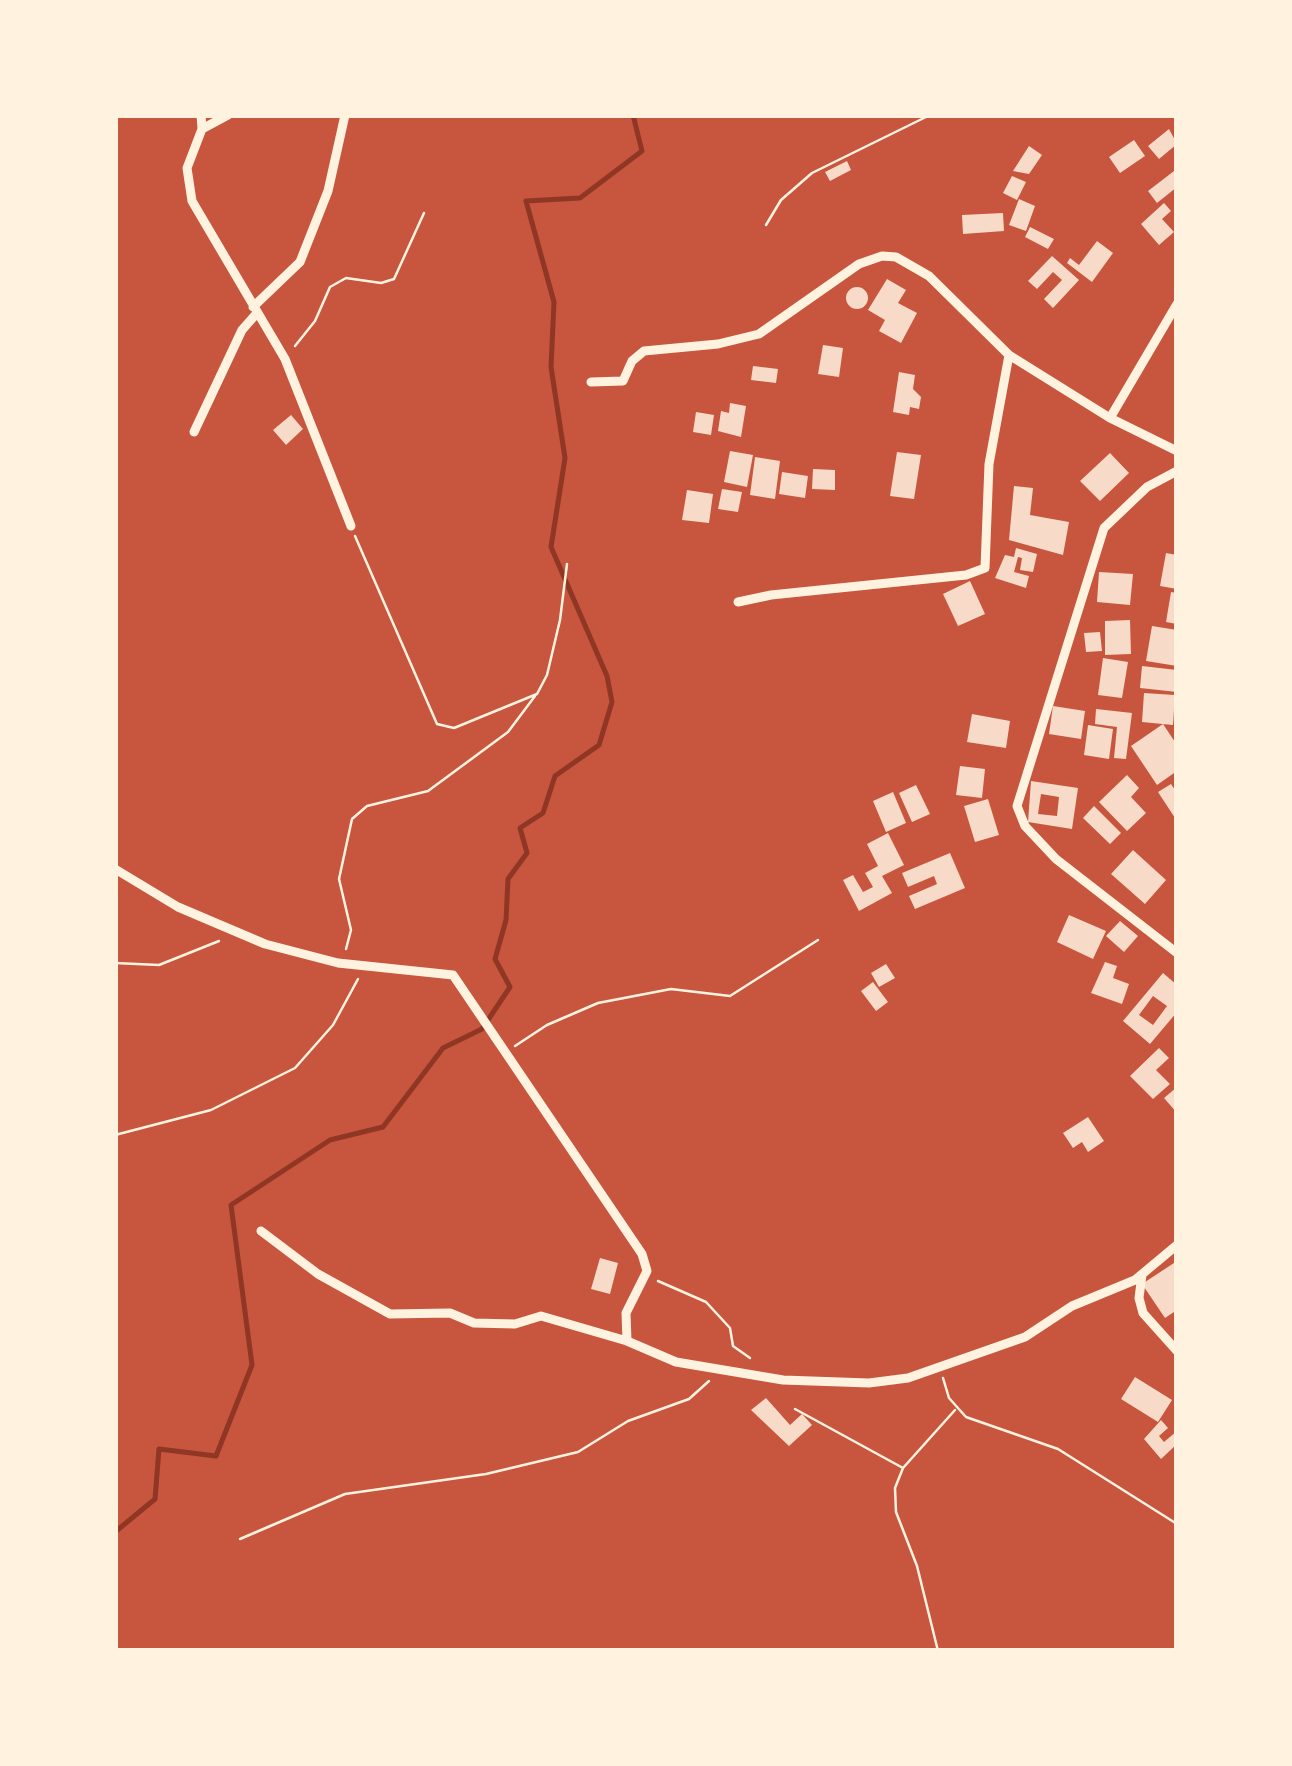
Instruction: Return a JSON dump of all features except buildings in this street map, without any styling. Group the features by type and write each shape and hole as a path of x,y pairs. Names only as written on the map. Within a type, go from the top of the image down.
{"street":[{"path":"201,115 202,129 187,168 188,190 285,359 350,526"},
{"path":"202,129 228,115"},
{"path":"194,432 242,330 255,310 300,262 328,191 345,115"},
{"path":"592,382 622,381 644,351 718,344 759,334 859,264 882,256 912,264 929,276 1010,356 1110,418 1177,451"},
{"path":"1110,418 1177,304"},
{"path":"738,602 966,575 986,568 989,464 1010,356"},
{"path":"1177,471 1147,487 1104,528 1031,750 1018,806 1025,826 1056,859 1177,953"},
{"path":"115,869 178,907 265,944 338,963 453,975 642,1254 646,1277 626,1313 626,1341"},
{"path":"261,1231 318,1274 390,1314 450,1313 474,1323 515,1324 541,1316 716,1372 868,1383 908,1378 1017,1341 1072,1306 1142,1276 1177,1244"},
{"path":"1142,1276 1142,1314 1177,1351"}],"path":[{"path":"766,225 780,200 812,173 930,115"},
{"path":"285,359 315,321 330,287 346,278 382,283 394,279 424,213"},
{"path":"350,526 375,592 404,644 437,724 454,728 537,694"},
{"path":"338,963 349,946 351,930 339,879 352,820 367,806 428,791 508,732 547,675 560,620 567,564"},
{"path":"115,963 159,965 232,940"},
{"path":"506,1053 586,1006 671,989 730,996 818,940"},
{"path":"115,1136 211,1110 296,1068 334,1025 365,966"},
{"path":"646,1277 706,1302 730,1328 733,1346 750,1358"},
{"path":"940,1367 956,1409 978,1422 1058,1449 1177,1524"},
{"path":"240,1539 345,1494 486,1474 578,1452 628,1421 689,1399 716,1372"},
{"path":"938,1651 917,1566 896,1512 896,1488 903,1468 956,1409"},
{"path":"795,1410 903,1468"}],"waterway":[{"path":"115,1532 155,1499 159,1449 216,1456 252,1365 231,1205 330,1140 383,1127 443,1048 482,1029 510,987 495,959 506,920 508,879 527,853 520,828 543,813 555,776 599,745 612,702 607,676 551,547 565,458 551,367 554,302 526,201 580,198 642,151 633,115"}]}
